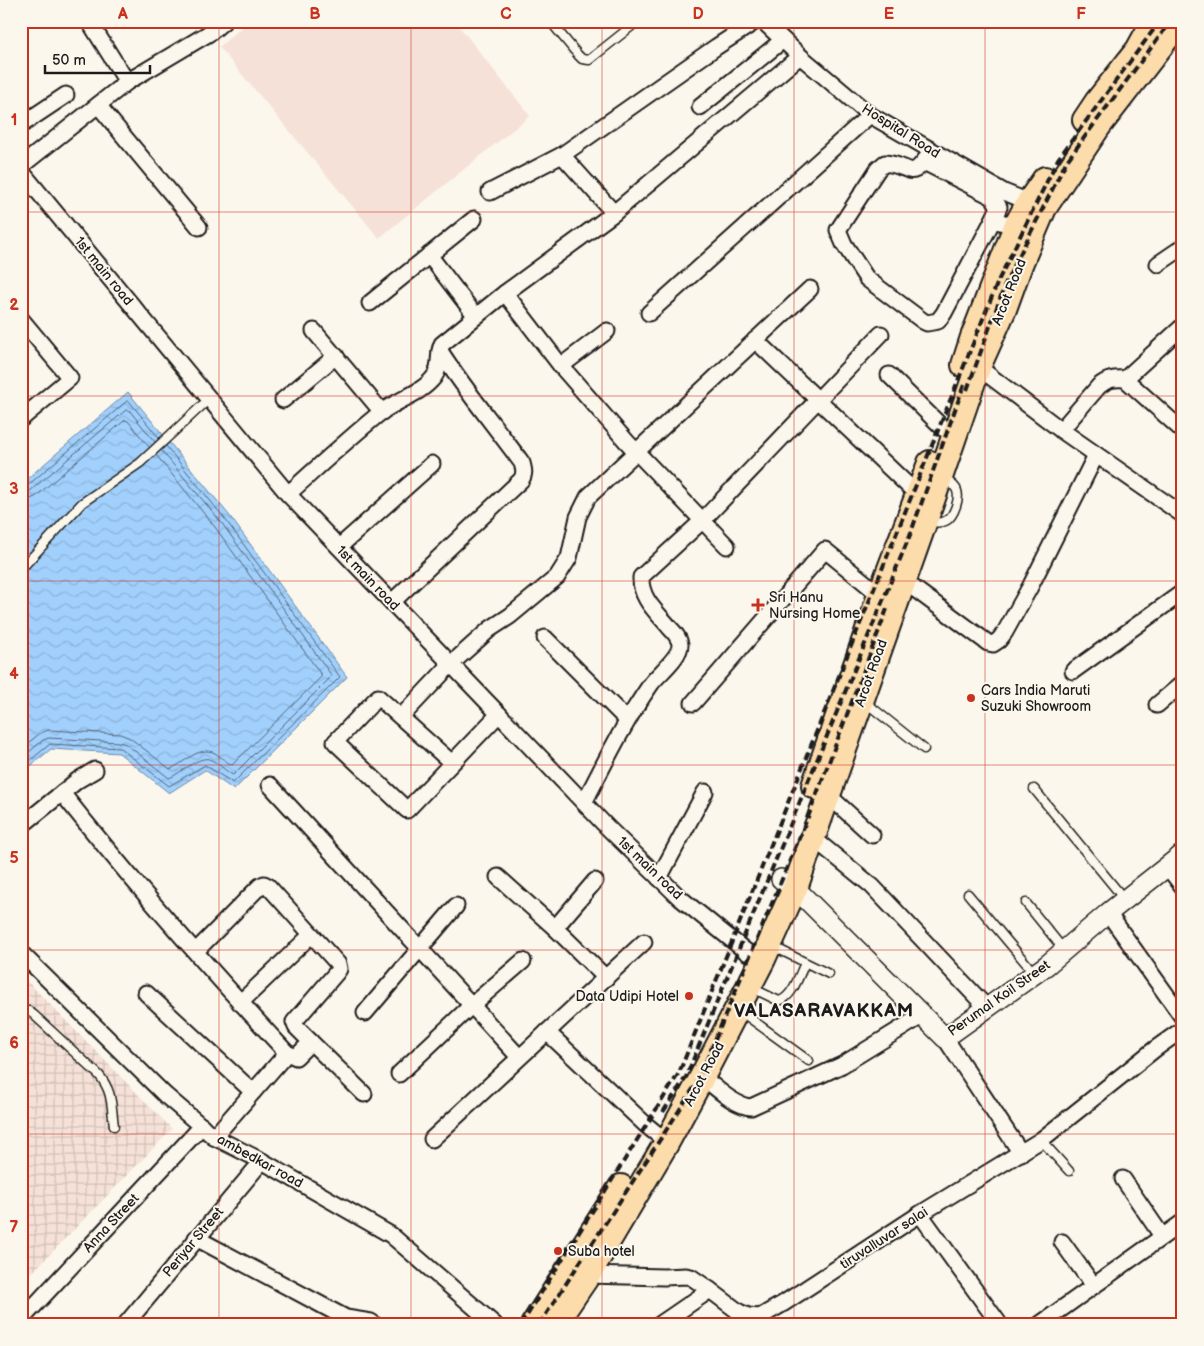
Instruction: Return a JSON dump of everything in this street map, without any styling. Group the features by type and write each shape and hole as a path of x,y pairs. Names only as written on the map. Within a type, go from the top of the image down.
{"main road":[{"name":"Arcot Road","path":"811,826 847,690 880,595 930,490 978,366 1004,309 1021,231 1030,202 1097,102 1138,50 1173,25"},
{"name":"Arcot Road","path":"554,1325 588,1275 661,1137 693,1068 759,949 811,826 828,795 847,690 904,581 925,521 944,429 973,337 1021,231 1044,208 1098,127 1173,25"},
{"name":"Arcot Road","path":"533,1325 702,1077 748,987 759,949"}],"street":[{"path":"89,21 127,82"},
{"path":"21,166 127,82 211,32 224,21"},
{"path":"490,192 562,155 756,21"},
{"name":"Hospital Road","path":"763,21 800,56 870,115 928,157 1030,202"},
{"path":"700,107 783,40"},
{"path":"288,494 382,412 423,387 434,376 440,365 439,350 442,344 475,315 614,214 800,56"},
{"path":"21,124 66,94"},
{"path":"98,105 200,227"},
{"path":"649,313 870,115"},
{"path":"562,155 614,214"},
{"path":"928,157 993,196 999,207 993,220 944,313 938,321 927,323 866,279 844,244 838,230 878,169 886,163 894,164 907,171 913,171 928,157"},
{"name":"1st main road","path":"21,171 288,494 584,803 659,878 680,898 759,949"},
{"path":"370,303 474,220"},
{"path":"993,220 1021,231"},
{"path":"1158,264 1183,247"},
{"path":"429,255 475,315"},
{"path":"401,717 451,664 490,629 510,616 557,576 569,558 578,517 588,497 810,289"},
{"path":"505,293 561,366 636,452 726,546"},
{"path":"21,319 70,378 21,419"},
{"path":"1126,380 1183,326"},
{"path":"314,331 382,412"},
{"path":"561,366 607,331"},
{"path":"584,803 628,720 652,682 678,654 680,644 676,635 644,597 641,577 702,521 881,334"},
{"path":"754,340 818,401 930,490"},
{"path":"392,602 524,476 522,464 439,350"},
{"path":"283,400 336,356"},
{"path":"978,366 1061,430 1183,515"},
{"path":"889,375 944,429"},
{"path":"1061,430 1100,386 1107,380 1115,378 1126,380 1183,431"},
{"path":"904,581 988,643 993,644 1005,632 1030,588 1096,454"},
{"path":"339,547 432,464"},
{"path":"694,702 825,550 880,595"},
{"path":"1073,670 1183,592"},
{"path":"545,638 628,720"},
{"path":"1157,705 1183,683"},
{"path":"452,763 378,697 334,742 407,810 499,714"},
{"path":"21,826 62,793 95,770"},
{"path":"270,785 519,1057"},
{"path":"659,878 704,792"},
{"path":"62,793 99,840 240,1003 287,1053 296,1057 311,1042"},
{"path":"828,795 872,835"},
{"path":"811,826 872,886 987,1008"},
{"name":"Perumal Koil Street","path":"788,883 946,1038 1035,974 1183,854"},
{"path":"1167,866 1183,887"},
{"path":"498,877 555,928 606,978"},
{"path":"555,928 595,881"},
{"path":"196,951 264,884 338,964 339,969 294,1022 296,1027 364,1094"},
{"path":"365,1013 456,906"},
{"path":"1108,913 1183,1018"},
{"path":"240,1003 311,935"},
{"path":"432,1139 644,942"},
{"name":"ambedkar road","path":"21,953 152,1083 214,1137 262,1161 391,1234 495,1325"},
{"path":"399,1074 472,1005 523,961"},
{"path":"146,993 253,1092"},
{"path":"702,1077 733,1100 745,1106 751,1106 842,1065 923,1015"},
{"name":"tiruvalluvar salai","path":"588,1275 691,1277 738,1312 748,1316 760,1317 920,1214 1041,1140 1183,1029"},
{"path":"547,1032 661,1137"},
{"path":"946,1038 1021,1153"},
{"path":"214,1137 287,1053"},
{"name":"Anna Street","path":"21,1320 202,1126"},
{"name":"Periyar Street","path":"125,1325 262,1161"},
{"path":"1123,1179 1162,1236"},
{"path":"920,1214 1000,1325"},
{"path":"1039,1325 1183,1222"},
{"path":"196,1238 346,1318 371,1322 375,1325"},
{"path":"1062,1242 1093,1285"},
{"path":"659,1325 681,1320 710,1290"}],"lane":[{"path":"550,21 582,59 589,60 638,21"},
{"path":"21,569 82,503 140,463 209,399"},
{"path":"847,690 924,749"},
{"path":"1034,789 1125,900"},
{"path":"968,894 1035,974"},
{"path":"1026,903 1064,950"},
{"path":"759,949 805,963 829,974"},
{"path":"748,987 780,1001 785,1000 792,991 805,963"},
{"path":"738,1009 809,1061"},
{"path":"21,1011 29,1011 34,1015 99,1075 110,1091 114,1126"},
{"path":"1041,1140 1069,1171"}],"shaded area":[{"path":"249,21 455,21 530,116 379,238 219,47"},
{"path":"21,975 172,1129 21,1284"}],"water":[{"path":"128,392 229,515 347,677 234,790 205,770 169,793 119,753 51,749 21,774 21,484"}],"railway":[{"path":"521,1325 679,1073 999,279 1058,159 1160,21"},
{"path":"967,390 1006,282 1066,162 1171,21"},
{"path":"663,1112 686,1077 910,535 965,382"},
{"path":"539,1325 697,1083 810,812 887,609"}],"place":[{"name":"Sri Hanu Nursing Home","path":"758,605"},
{"name":"Cars India Maruti Suzuki Showroom","path":"971,698"},
{"name":"Data Udipi Hotel","path":"689,996"},
{"name":"Suba hotel","path":"558,1251"}],"district":[{"name":"VALASARAVAKKAM","path":"824,1011"}]}
